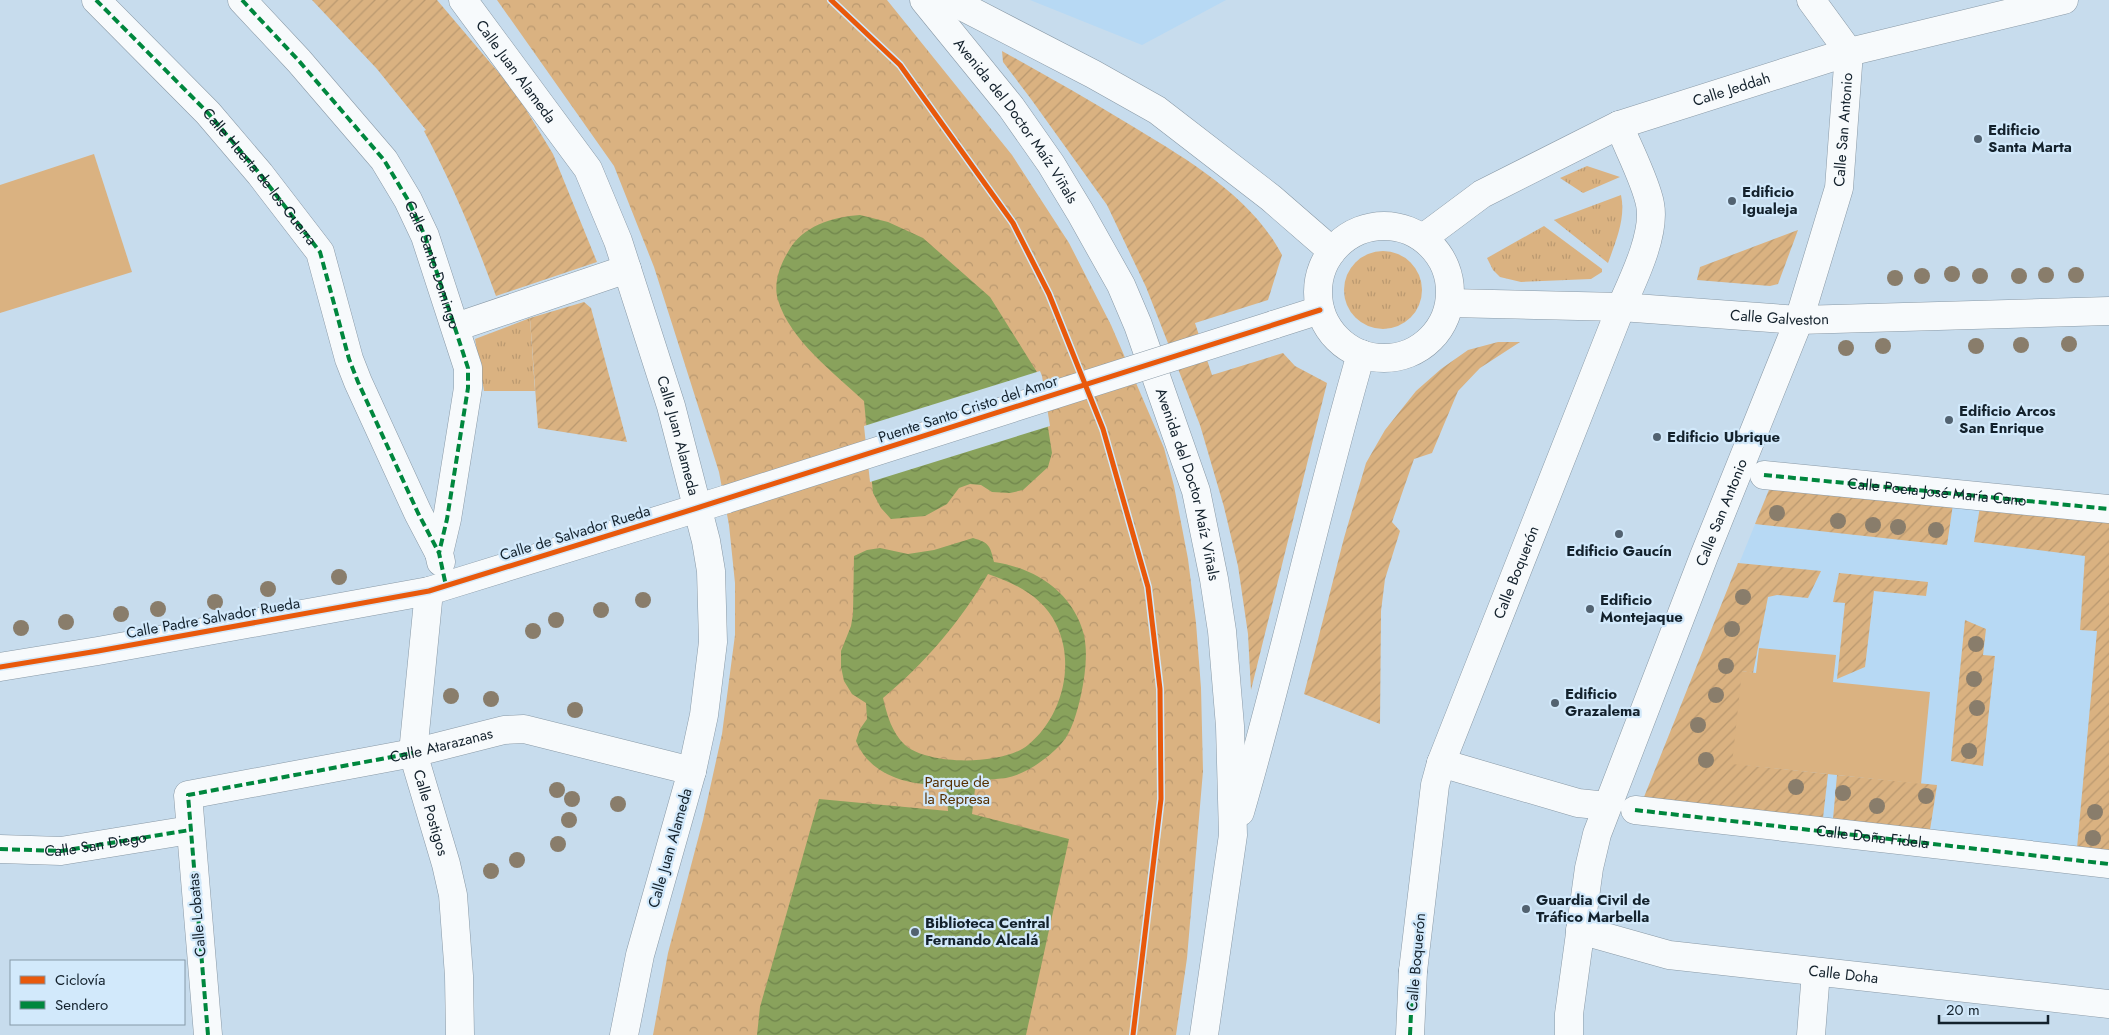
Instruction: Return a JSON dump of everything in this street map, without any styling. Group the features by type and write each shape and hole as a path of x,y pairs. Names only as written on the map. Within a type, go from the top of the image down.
{"street":[{"name":"Calle Huerta de los Guerra","path":"96,0 208,112 260,174 320,252 349,358 358,382 418,513 439,553"},
{"name":"Calle Santo Domingo","path":"242,0 299,60 384,160 408,200 425,236 456,327 468,368 468,388 447,519 439,553 438,589"},
{"name":"Calle Juan Alameda","path":"463,0 588,169 627,269 671,406 706,541 711,571 713,642 709,682 692,771 640,955 624,1035"},
{"name":"Avenida del Doctor Maíz Viñals","path":"924,0 1011,107 1052,164 1121,285 1138,325 1196,491 1214,579 1222,631 1230,726 1234,836 1204,1035"},
{"path":"950,0 1093,74 1157,110 1271,198 1332,251"},
{"name":"Calle San Antonio","path":"1569,1035 1569,1014 1580,930 1589,868 1597,834 1704,556 1800,320 1838,188 1849,52 1810,0"},
{"name":"Calle Jeddah","path":"1423,238 1482,194 1619,125 1849,52 2057,1"},
{"name":"Calle Boquerón","path":"1410,1035 1414,971 1435,785 1441,763 1642,258 1649,224 1650,205 1619,125"},
{"path":"1385,226 1405,229 1423,238 1436,251 1446,267 1451,285 1450,303 1444,322 1433,337 1417,350 1399,357 1380,358 1361,354 1343,344 1329,329 1320,310 1317,290 1322,269 1332,251 1347,237 1365,229 1385,226"},
{"path":"456,327 627,269"},
{"name":"Calle Galveston","path":"1450,303 1621,307 1800,320 2109,311"},
{"name":"Puente Santo Cristo del Amor","path":"727,499 1320,310"},
{"path":"1234,836 1270,712 1332,456 1361,354"},
{"name":"Calle Poeta José María Cano","path":"1764,475 2109,509"},
{"name":"Calle de Salvador Rueda","path":"438,589 727,499"},
{"name":"Calle Padre Salvador Rueda","path":"0,667 438,589"},
{"name":"Calle Postigos","path":"438,589 413,753 446,864 453,895 459,976 460,1035"},
{"name":"Calle Atarazanas","path":"188,795 413,753 504,730 524,729 692,771"},
{"path":"1441,763 1578,803 1607,806"},
{"name":"Calle Lobatas","path":"188,795 208,1035"},
{"name":"Calle Doña Fidela","path":"1635,810 2109,864"},
{"name":"Calle San Diego","path":"0,849 61,851 190,830"},
{"name":"Calle Doha","path":"1580,930 1669,955 2109,1004"},
{"path":"1811,1035 1816,972"}],"shaded area":[{"path":"1030,0 1226,0 1142,45"},
{"path":"1771,485 2109,521 2109,852 1644,797"}],"green space":[{"path":"312,0 437,0 516,93 553,154 597,262 496,296 463,212 424,131 426,130 377,69"},
{"name":"Parque de la Represa","path":"497,0 887,0 1012,155 1069,243 1111,325 1164,448 1174,486 1188,559 1196,623 1201,688 1203,771 1187,958 1176,1035 653,1035 668,953 703,820 722,734 735,635 735,583 729,525 719,472 654,267 614,166"},
{"path":"1002,51 1081,95 1214,179 1253,214 1269,233 1282,255 1268,300 1195,323 1212,375 1283,353 1295,366 1327,383 1251,690 1248,634 1238,566 1224,507 1200,425 1146,287 1107,205 1003,62"},
{"path":"94,154 132,272 0,313 0,185"},
{"path":"1587,166 1620,177 1583,193 1560,178"},
{"path":"1621,195 1621,221 1608,263 1554,220"},
{"path":"1544,226 1602,269 1602,272 1591,279 1521,282 1500,277 1493,270 1487,258"},
{"path":"1798,230 1778,284 1770,286 1697,280 1700,267"},
{"path":"1383,251 1398,254 1411,262 1419,275 1422,290 1419,305 1411,318 1398,326 1383,329 1368,326 1355,318 1347,305 1344,290 1347,275 1355,262 1368,254"},
{"path":"584,302 591,308 627,442 538,428 530,318"},
{"path":"530,318 535,391 484,391 475,339"},
{"path":"1498,342 1520,342 1480,368 1458,391 1432,453 1414,459 1392,522 1400,531 1385,579 1381,611 1380,724 1304,694 1344,538 1366,463 1385,430 1416,391 1441,369 1468,350"},
{"path":"1771,485 1953,504 1947,545 1755,524"},
{"path":"1980,507 2109,521 2109,852 2077,848 2097,631 2080,630 2085,556 1974,542"},
{"path":"1738,563 1821,571 1808,598 1777,595 1768,597 1753,673 1742,671 1746,765 1828,774 1823,818 1644,797"},
{"path":"1839,573 1928,582 1926,596 1874,591 1865,667 1837,679 1845,603 1833,602"},
{"path":"1965,620 1986,629 1983,655 1995,656 1983,766 1951,761"},
{"path":"1759,648 1836,655 1833,682 1930,692 1921,784 1732,764 1742,671 1756,673"},
{"path":"1837,775 1937,785 1930,830 1833,819"}],"water":[{"path":"860,215 888,222 923,238 990,297 1040,377 1052,453 1048,467 1023,490 1010,493 992,492 981,485 970,484 959,488 947,504 925,516 891,519 881,508 873,493 864,401 814,355 792,329 778,300 776,288 782,263 794,243 801,236 810,229 829,221"},
{"path":"973,538 983,542 990,549 994,562 1009,565 1038,576 1062,595 1079,620 1084,635 1085,673 1078,708 1065,739 1043,760 1021,773 1006,778 976,781 972,814 1069,839 1026,1035 757,1035 760,1007 819,799 948,811 946,784 919,783 893,777 881,771 862,753 856,741 860,729 867,719 866,703 852,694 844,681 841,667 841,651 851,626 853,614 854,556 867,550 880,548 908,554 934,550","holes":["988,574 1027,592 1044,606 1056,624 1062,640 1065,672 1062,689 1050,720 1028,745 1017,752 1002,756 985,759 948,760 916,752 905,745 893,729 883,698 913,671 941,641 966,608"]}],"pier":[{"path":"1040,371 1050,426 870,482 864,426"}],"marked path":[{"path":"96,0 208,113 260,174 320,252 349,359 358,382 418,513 439,553"},
{"path":"242,0 299,61 384,160 408,200 425,236 468,368 468,388 447,519 439,553 446,586"},
{"path":"1764,475 2109,509"},
{"path":"208,1035 188,795 413,753"},
{"path":"1635,810 2109,864"},
{"path":"0,849 61,851 190,830"},
{"path":"1410,1035 1413,971"}],"cycle path":[{"path":"831,0 900,65 1013,223 1049,294 1103,429 1148,587 1160,689 1161,799 1133,1035"},
{"path":"0,667 429,591 1320,310"}],"place":[{"name":"Edificio Santa Marta","path":"1978,139"},
{"name":"Edificio Igualeja","path":"1732,201"},
{"name":"Edificio Arcos San Enrique","path":"1949,420"},
{"name":"Edificio Ubrique","path":"1657,437"},
{"name":"Edificio Gaucín","path":"1619,534"},
{"name":"Edificio Montejaque","path":"1590,609"},
{"name":"Edificio Grazalema","path":"1555,703"},
{"name":"Guardia Civil de Tráfico Marbella","path":"1526,909"},
{"name":"Biblioteca Central Fernando Alcalá","path":"915,932"}]}
